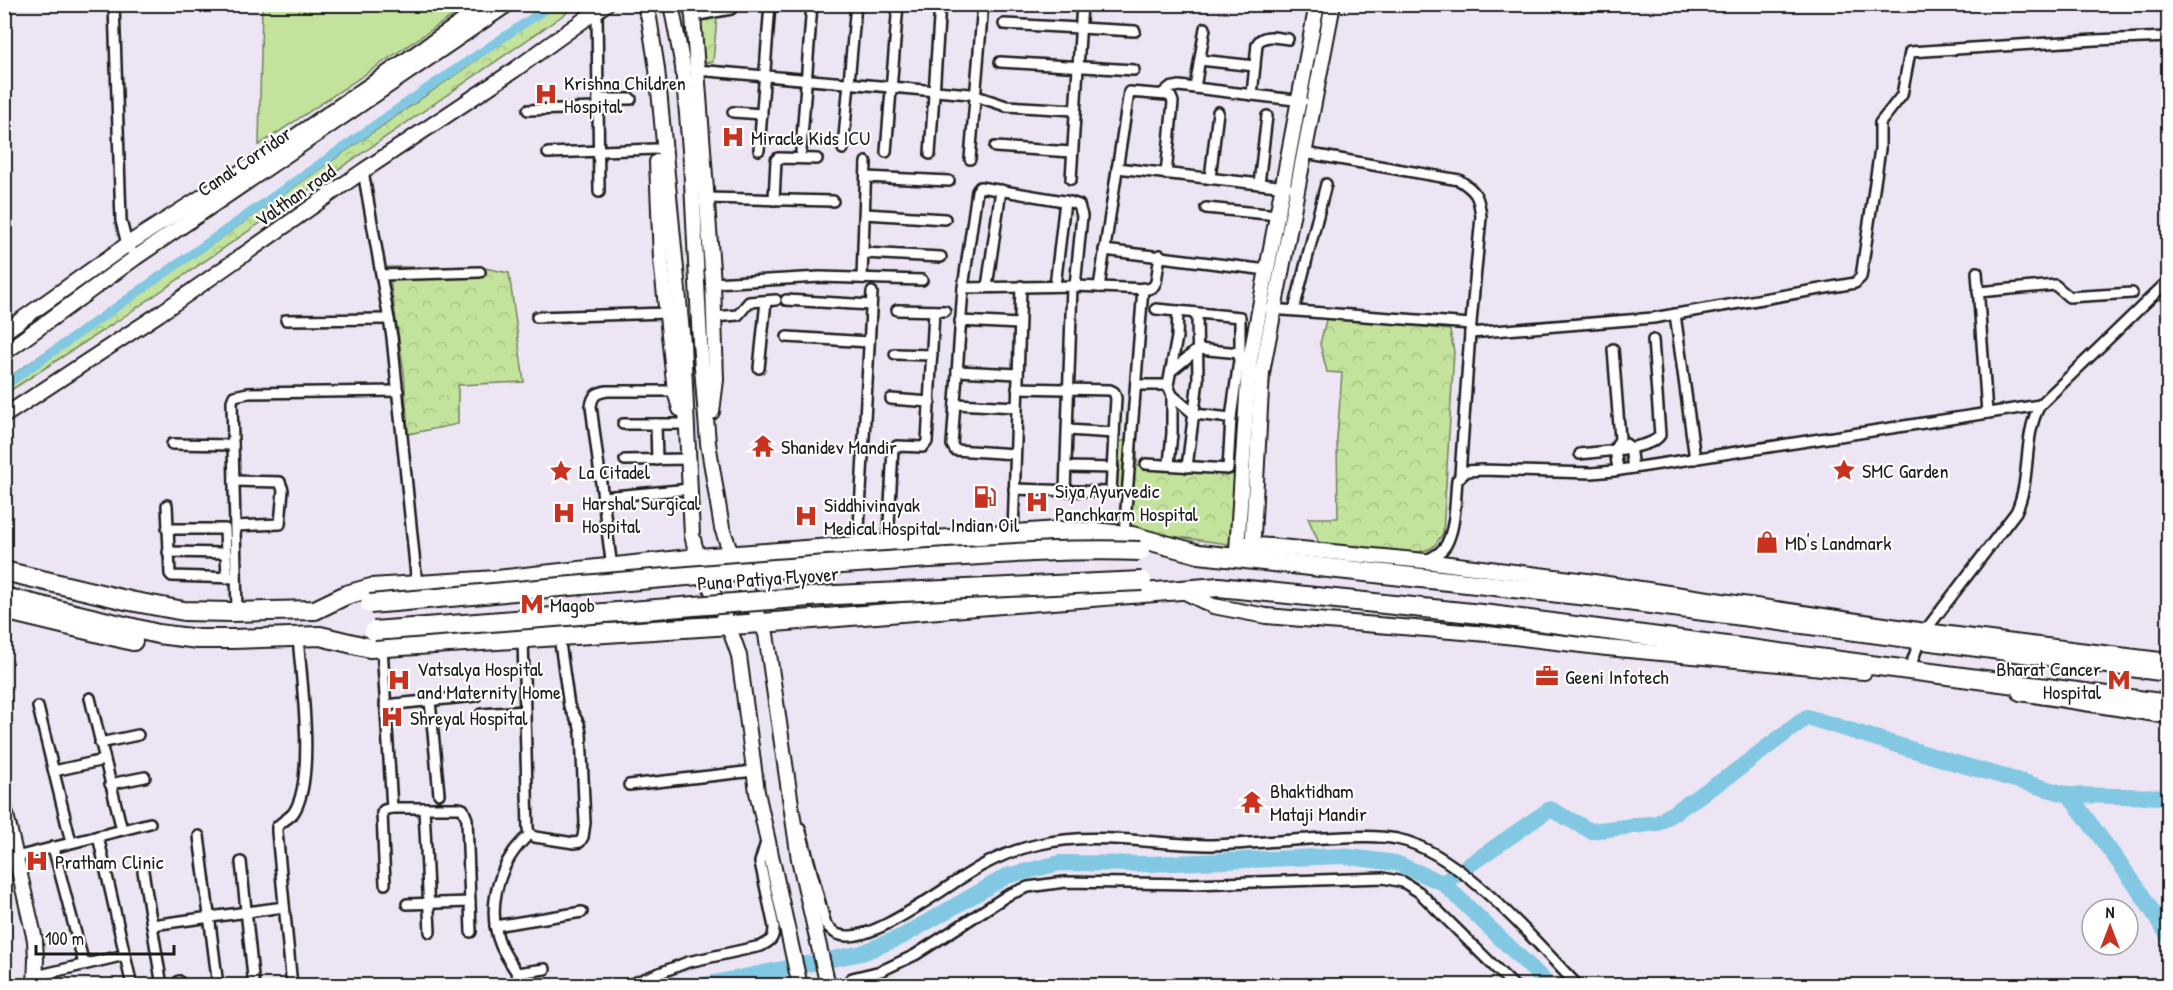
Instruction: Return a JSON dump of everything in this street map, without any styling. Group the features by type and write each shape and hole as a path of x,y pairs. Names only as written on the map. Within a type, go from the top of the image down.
{"highway":[{"path":"315,610 346,595 371,588 497,580 698,558 1012,534 1076,532 1124,535 1199,554 1245,552 1592,589 1760,618 1922,635 2169,672"},
{"name":"Puna Patiya Flyover","path":"234,612 315,610 684,576 1013,554 1107,550 1199,554"},
{"path":"4,559 131,591 196,602 234,612"},
{"path":"4,571 130,601 184,611 234,612"},
{"name":"Puna Patiya Flyover","path":"233,639 320,636 378,639 824,596 1142,581 1219,587"},
{"path":"378,639 559,636 762,623 1219,587 1491,615 1773,657 2169,704"},
{"path":"4,597 168,636 233,639"},
{"path":"1742,604 1760,618"},
{"path":"4,610 112,637 156,644 197,647 233,639"}],"main road":[{"path":"4,332 128,244 280,147 488,4"},
{"name":"Canal Corridor","path":"4,352 135,258 508,4"},
{"path":"635,4 647,47 662,259 675,391 688,440"},
{"path":"644,4 649,18 657,69 683,343 692,535 698,558 728,625 739,656 754,771 771,862 800,986"},
{"path":"671,4 683,67 688,126 708,443 722,528 769,644 799,859 828,986"},
{"path":"1245,552 1249,365 1278,215 1305,153 1307,102 1317,4"},
{"path":"1245,552 1262,372 1291,188 1307,102 1333,4"},
{"name":"Valthan road","path":"4,416 159,314 363,171 513,71 602,7"},
{"path":"692,10 713,283 716,380 708,443"},
{"path":"1377,565 1425,561 1592,589 1742,604 1922,635 2169,661"},
{"path":"1184,591 1213,606 1266,616 1488,634 1607,648 1773,657"},
{"path":"1909,672 2169,716"},
{"path":"6,815 11,851 35,940 35,981"}],"street":[{"path":"114,4 121,221 135,258"},
{"path":"759,150 770,4"},
{"path":"801,151 812,4"},
{"path":"843,149 856,4"},
{"path":"885,152 898,4"},
{"path":"930,154 940,4"},
{"path":"970,159 982,4"},
{"path":"1071,179 1082,4"},
{"path":"599,192 598,103 602,7"},
{"path":"692,10 731,9"},
{"path":"1004,24 1136,31"},
{"path":"1195,88 1205,28"},
{"path":"1252,95 1257,44 1260,39 1265,37 1288,39"},
{"path":"1259,308 1470,328 1653,318 1859,281 1863,270 1880,149 1880,123 1902,95 1910,52 2095,40 2169,38"},
{"path":"1200,60 1255,66"},
{"path":"1000,62 1134,70"},
{"path":"697,70 934,91 975,96 1006,106 1075,110"},
{"path":"1162,94 1173,86 1307,102"},
{"path":"1099,287 1129,92 1162,94 1171,97 1173,102 1166,174"},
{"path":"528,110 631,99"},
{"path":"733,112 762,114"},
{"path":"1210,178 1218,112"},
{"path":"1259,184 1267,116"},
{"path":"995,147 1072,152"},
{"path":"548,153 656,149"},
{"path":"1305,153 1459,180 1473,189 1480,201 1481,217 1470,328 1460,475 1457,480 1452,523 1447,542 1439,554 1425,561"},
{"path":"774,200 776,160 778,158 817,159"},
{"path":"862,278 866,162"},
{"path":"1117,168 1291,188"},
{"path":"363,171 389,319 417,585"},
{"path":"866,177 949,182"},
{"path":"1294,310 1326,184"},
{"path":"1015,454 953,449 963,288 977,190 984,186 1065,201 1079,206 1082,210 1073,286 1065,491"},
{"path":"987,287 1001,190"},
{"path":"706,198 833,201"},
{"path":"1055,286 1065,201"},
{"path":"1206,208 1278,215"},
{"path":"865,214 945,219"},
{"path":"1104,250 1160,255 1267,270"},
{"path":"863,253 941,257"},
{"path":"963,288 1153,287 1156,282 1160,255"},
{"path":"382,275 480,272"},
{"path":"1977,272 1987,413"},
{"path":"713,283 820,277 922,280"},
{"path":"1909,672 1922,635 2016,512 2021,501 2034,420 2040,405 2169,281"},
{"path":"1978,292 2055,285 2069,297 2132,293"},
{"path":"1012,534 1021,286"},
{"path":"1124,535 1143,288"},
{"path":"858,546 872,292"},
{"path":"786,300 872,305"},
{"path":"714,317 738,315 749,302 771,301 759,368"},
{"path":"1146,464 1228,469 1231,418 1240,353 1240,317 1156,309"},
{"path":"897,310 945,311"},
{"path":"888,544 893,448 926,446 934,311"},
{"path":"1169,464 1172,395 1168,385 1177,337 1178,311"},
{"path":"537,317 667,313"},
{"path":"1187,467 1194,414 1198,349 1197,313"},
{"path":"1675,314 1695,459"},
{"path":"286,320 389,319"},
{"path":"960,321 1019,324"},
{"path":"787,338 869,342"},
{"path":"1580,454 1630,447 1658,440 1660,435 1653,340"},
{"path":"1171,371 1198,349 1240,353"},
{"path":"1613,349 1620,439 1615,449 1618,470"},
{"path":"895,354 932,356"},
{"path":"957,371 1018,374"},
{"path":"1136,385 1168,385"},
{"path":"1014,489 1107,492 1111,491 1113,468 1114,392 1110,390 1017,388"},
{"path":"231,578 235,526 232,401 234,396 239,393 398,391"},
{"path":"612,568 591,406 593,397 598,392 607,391 675,391"},
{"path":"1172,395 1194,414 1231,418"},
{"path":"891,399 930,402"},
{"path":"955,404 1017,407"},
{"path":"1460,475 1467,471 1482,470 1592,473 1618,470 2040,405"},
{"path":"623,424 684,424"},
{"path":"656,424 657,460"},
{"path":"1068,430 1114,433"},
{"path":"1620,439 1630,447 1633,468"},
{"path":"172,444 233,445"},
{"path":"625,460 689,459"},
{"path":"1066,467 1113,468"},
{"path":"234,481 280,482 283,490 280,524 235,526"},
{"path":"603,497 690,489"},
{"path":"167,505 168,570 172,576 231,578"},
{"path":"167,529 225,529 234,612"},
{"path":"168,552 226,553"},
{"path":"522,638 528,829 535,837 574,843 580,842 584,831 581,733 570,706 559,636"},
{"path":"292,986 277,827 293,813 298,805 306,774 298,637"},
{"path":"378,639 392,808"},
{"path":"385,705 476,696"},
{"path":"90,698 122,830"},
{"path":"430,701 439,794"},
{"path":"38,707 71,842"},
{"path":"481,714 525,711"},
{"path":"100,743 138,735"},
{"path":"54,771 105,760"},
{"path":"629,785 754,771"},
{"path":"110,784 145,777"},
{"path":"789,792 822,914 826,925 836,934 847,936 871,932 918,907 985,863 1018,849 1043,843 1089,839 1210,844 1378,837 1398,839 1417,845 1433,852 1448,863 1500,905 1578,986"},
{"path":"424,808 430,932"},
{"path":"385,884 382,813 384,810 459,808 466,813 471,932"},
{"path":"11,851 53,847 150,823"},
{"path":"526,986 501,946 495,926 495,898 512,853 530,834"},
{"path":"98,836 132,986"},
{"path":"199,836 218,986"},
{"path":"626,986 688,962 771,942 774,927 760,862 767,839"},
{"path":"53,847 84,964"},
{"path":"241,862 254,986"},
{"path":"143,871 162,986"},
{"path":"844,986 852,978 881,971 915,955 1008,896 1028,887 1065,882 1191,884 1383,878 1403,882 1419,892 1514,986"},
{"path":"407,904 470,902"},
{"path":"152,925 284,907"},
{"path":"495,926 582,912"},
{"path":"35,981 84,964 125,955"},
{"path":"517,973 545,969"}],"green space":[{"path":"456,4 455,14 259,145 262,5"},
{"path":"557,4 578,5 116,322 5,394 5,380 9,377 50,349 112,314"},
{"path":"695,5 718,5 713,62 699,63"},
{"path":"388,267 479,267 509,273 524,382 458,385 458,424 408,434 404,372"},
{"path":"1327,316 1450,330 1454,352 1443,533 1431,548 1409,553 1394,553 1319,543 1308,518 1338,518 1337,438 1342,373 1327,372 1320,344"},
{"path":"1255,351 1273,353 1266,417 1260,533 1228,544 1129,530 1133,491 1116,488 1117,442 1137,438 1137,466 1246,476"}],"waterway":[{"path":"4,386 422,92 553,4"},
{"path":"1443,883 1550,809 1591,831 1658,823 1729,776 1807,717 2069,795"},
{"path":"2168,797 2069,795 2137,887 2168,936"},
{"path":"699,986 862,953 903,936 1007,876 1060,863 1150,864 1342,856 1396,863 1443,883 1550,986"}],"place":[{"name":"Krishna Children Hospital","path":"546,94"},
{"name":"Miracle Kids ICU","path":"733,137"},
{"name":"Shanidev Mandir","path":"763,446"},
{"name":"SMC Garden","path":"1844,470"},
{"name":"La Citadel","path":"561,471"},
{"name":"Indian Oil","path":"985,497"},
{"name":"Siya Ayurvedic Panchkarm Hospital","path":"1037,502"},
{"name":"Harshal Surgical Hospital","path":"564,513"},
{"name":"Siddhivinayak Medical Hospital","path":"806,516"},
{"name":"MD's Landmark","path":"1767,542"},
{"name":"Magob","path":"532,604"},
{"name":"Geeni Infotech","path":"1547,676"},
{"name":"Vatsalya Hospital and Maternity Home","path":"399,680"},
{"name":"Bharat Cancer Hospital","path":"2119,680"},
{"name":"Shreyal Hospital","path":"392,717"},
{"name":"Bhaktidham Mataji Mandir","path":"1252,802"},
{"name":"Pratham Clinic","path":"37,861"}]}
